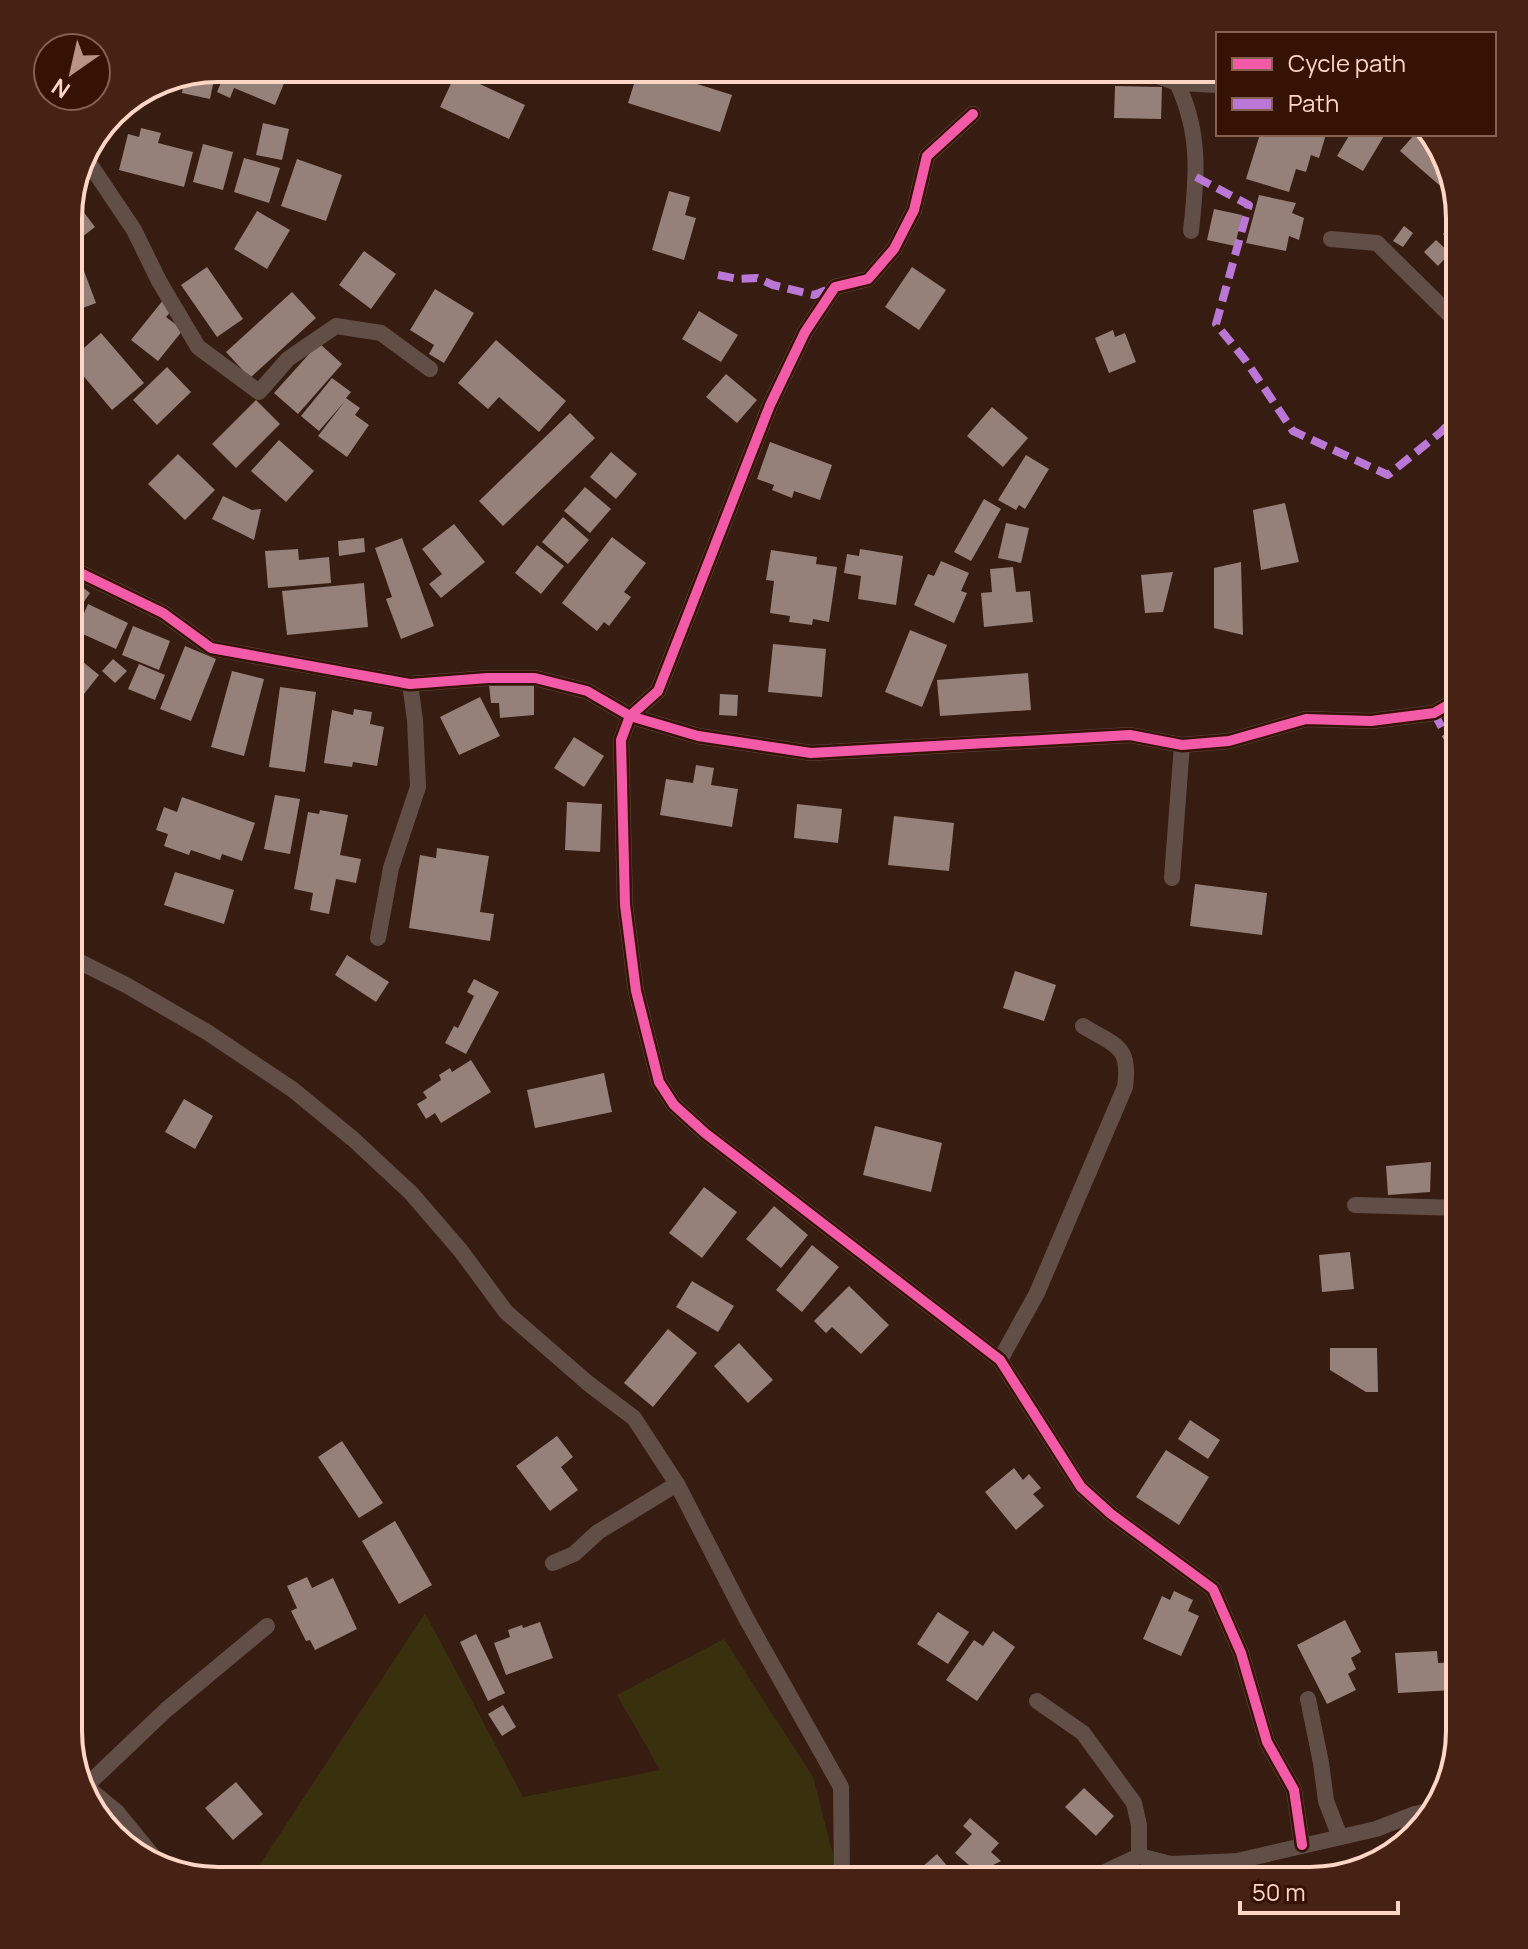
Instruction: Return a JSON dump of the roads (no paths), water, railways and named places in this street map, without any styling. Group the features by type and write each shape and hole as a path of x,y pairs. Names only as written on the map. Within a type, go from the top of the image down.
{"street":[{"path":"1191,231 1196,151 1190,109 1177,83 1216,85"},
{"path":"973,114 927,156 914,210 894,249 868,279 835,287 805,332 770,405 658,691 630,716 621,740 625,905 636,991 659,1082 674,1105 705,1133 1000,1360 1081,1487 1111,1514 1213,1589 1241,1653 1267,1742 1294,1790 1302,1845"},
{"path":"92,167 134,230 159,281 198,347 259,392 288,359 336,326 381,333 430,369"},
{"path":"1331,239 1377,243 1446,311"},
{"path":"82,574 163,613 211,648 410,684 535,678 587,691 630,716 698,736 811,753 1130,735 1182,745 1229,741 1306,719 1371,721 1434,713 1446,706"},
{"path":"378,938 391,868 418,787 410,684"},
{"path":"1172,878 1182,745"},
{"path":"82,963 207,1032 292,1089 353,1139 411,1193 461,1251 506,1312 589,1384 634,1418 677,1484 746,1618 841,1787 842,1867"},
{"path":"1000,1360 1037,1293 1125,1087 1128,1064 1120,1049 1083,1026"},
{"path":"1355,1205 1446,1208"},
{"path":"553,1563 574,1554 598,1532 677,1484"},
{"path":"92,1779 166,1710 267,1626"},
{"path":"1308,1699 1326,1801 1340,1837"},
{"path":"1037,1701 1083,1733 1134,1803 1139,1825 1139,1856"},
{"path":"100,1798 117,1812 143,1844"},
{"path":"1116,1867 1139,1856 1171,1864 1237,1861 1411,1822"}]}
